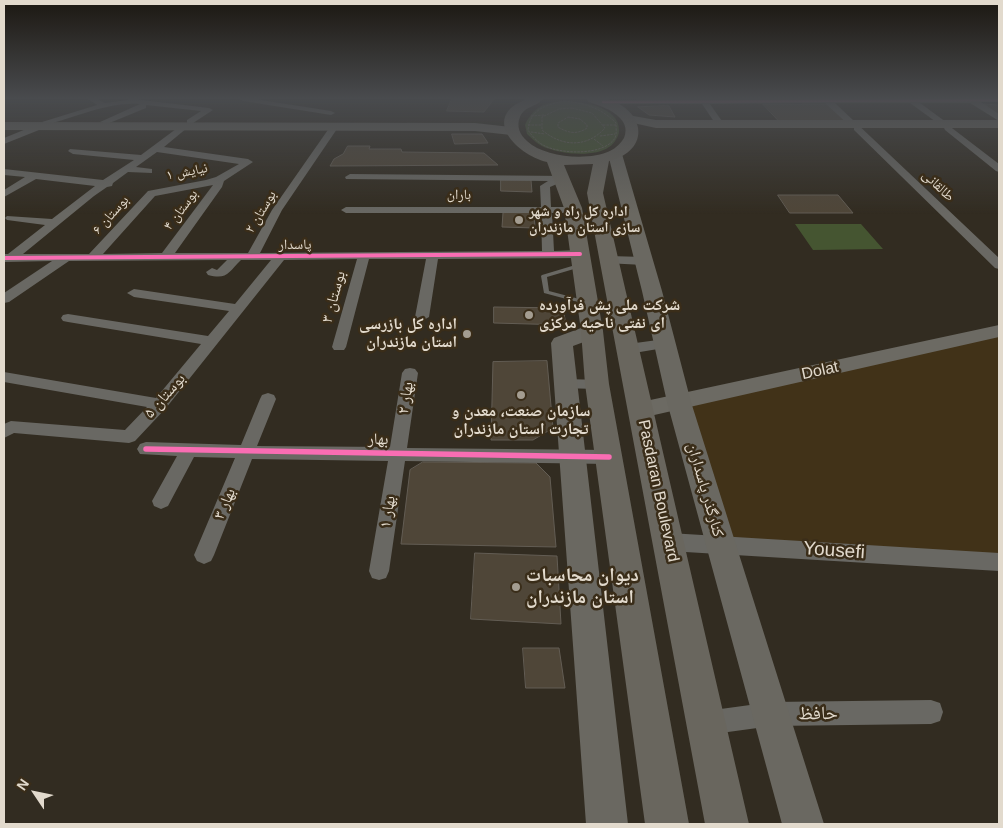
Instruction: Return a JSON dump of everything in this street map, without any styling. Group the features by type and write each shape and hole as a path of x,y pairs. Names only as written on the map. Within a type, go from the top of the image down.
{"highway":[{"path":"518,138 522,145 534,152 585,155 628,145 627,138"},
{"name":"Pasdaran Boulevard","path":"585,155 564,209 590,260 628,349 727,824"},
{"name":"Pasdaran Boulevard","path":"585,155 595,193 590,260 590,317 597,384 667,824"}],"main road":[{"name":"کنارگذر پاسداران","path":"585,155 644,261 679,402 803,824"},
{"path":"590,317 562,343 607,824"},
{"name":"Dolat","path":"641,410 999,331"}],"street":[{"name":"پاسدار","path":"7,258 56,223 105,183 170,138"},
{"name":"بوستان ۲","path":"251,257 265,235 277,210 325,138"},
{"name":"طالقانی","path":"867,138 999,265"},
{"path":"960,138 999,169"},
{"name":"نیایش ۱","path":"152,193 208,184 248,162 155,149"},
{"path":"73,151 143,158"},
{"path":"350,177 585,155"},
{"path":"126,169 149,171"},
{"path":"4,172 122,185"},
{"path":"4,194 34,176"},
{"name":"بوستان ۴","path":"165,258 217,187 220,179"},
{"name":"بوستان ۶","path":"92,258 152,193"},
{"path":"548,254 564,209"},
{"name":"باران","path":"346,210 564,209"},
{"path":"11,218 56,223"},
{"name":"پاسدار","path":"7,258 548,254 590,260 644,261"},
{"path":"422,317 433,255"},
{"name":"بوستان ۵","path":"4,432 11,427 129,437 160,404 281,256"},
{"name":"بوستان ۳","path":"339,348 364,256"},
{"path":"212,272 220,274 237,257"},
{"path":"4,299 64,258"},
{"path":"134,293 238,308"},
{"path":"68,318 211,341"},
{"path":"628,349 665,344"},
{"name":"بهار ۲","path":"397,453 410,373"},
{"path":"4,377 160,404"},
{"path":"565,384 597,384"},
{"name":"بهار ۳","path":"204,555 268,399"},
{"name":"بهار","path":"146,448 247,452 609,457"},
{"path":"161,501 189,450"},
{"name":"بهار ۱","path":"379,571 397,453"},
{"name":"Yousefi","path":"669,542 999,562"},
{"name":"حافظ","path":"706,723 772,714 931,712"}],"lane":[{"path":"590,260 544,276 546,292 590,317"}],"path":[{"path":"543,138 585,155 597,150 573,152 544,145 585,155 609,138"},
{"path":"555,138 585,155"},
{"path":"585,155 598,138"},
{"path":"571,144 580,144 585,155 571,144"}],"shaded area":[{"path":"999,326 999,557 721,544 679,402"}],"green space":[{"path":"531,138 617,138 609,147 594,153 585,154 557,151 536,142"},
{"path":"795,224 861,224 883,249 813,250"}],"building":[{"path":"453,138 484,138 488,143 455,144"},
{"path":"348,146 370,146 369,149 401,149 402,152 484,153 498,165 330,166 334,159 343,154"},
{"path":"501,180 531,180 532,192 501,191"},
{"path":"778,195 838,195 853,213 790,213"},
{"name":"اداره کل راه و شهر سازی استان مازندران","path":"534,212 535,228 502,227 503,213"},
{"name":"شرکت ملی پش فرآورده ای نفتی ناحیه مرکزی","path":"494,307 563,308 566,325 494,323"},
{"name":"سازمان صنعت، معدن و تجارت استان مازندران","path":"547,361 553,428 533,440 491,440 493,362"},
{"path":"423,462 536,463 550,477 556,547 401,544 410,470"},
{"name":"دیوان محاسبات استان مازندران","path":"475,553 557,556 561,624 471,619"},
{"path":"523,648 559,648 565,688 526,688"}],"cycle path":[{"path":"4,258 580,254"},
{"path":"146,449 609,457"}],"place":[{"name":"اداره کل راه و شهر سازی استان مازندران","path":"519,220"},
{"name":"شرکت ملی پش فرآورده ای نفتی ناحیه مرکزی","path":"529,315"},
{"name":"اداره کل بازرسی استان مازندران","path":"467,334"},
{"name":"سازمان صنعت، معدن و تجارت استان مازندران","path":"521,395"},
{"name":"دیوان محاسبات استان مازندران","path":"516,587"}]}
